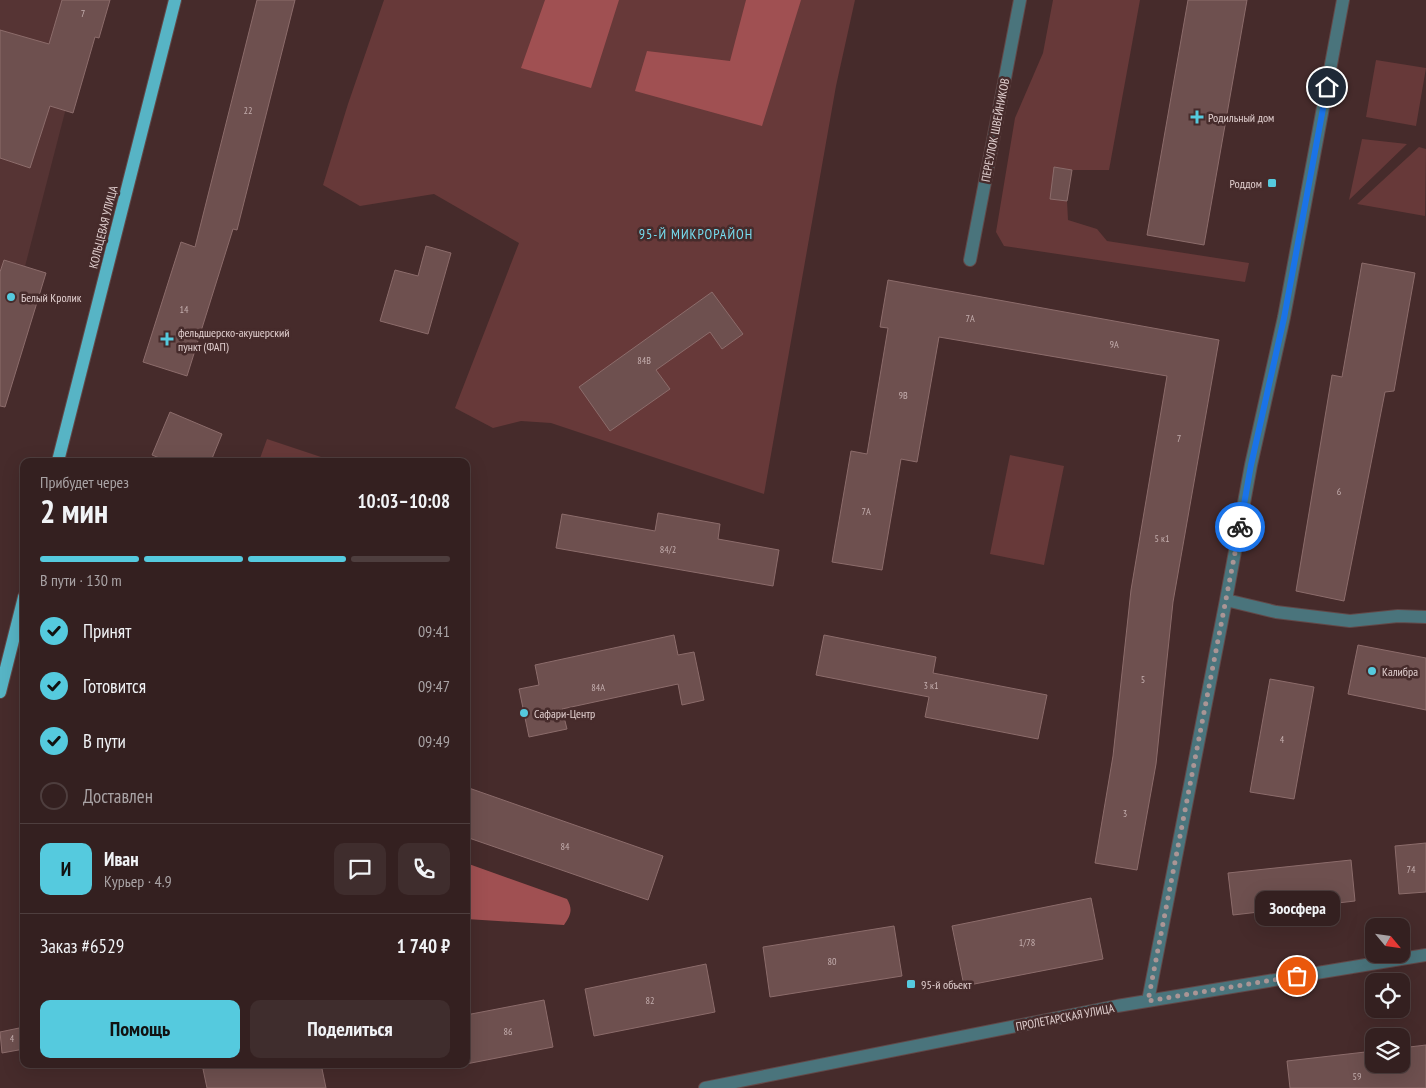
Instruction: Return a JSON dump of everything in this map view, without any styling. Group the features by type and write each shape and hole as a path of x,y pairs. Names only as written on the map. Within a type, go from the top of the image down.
{"main road":[{"name":"КОЛЬЦЕВАЯ УЛИЦА","path":"59,458 174,0"},
{"path":"0,692 20,613"}],"street":[{"name":"ПЕРЕУЛОК ШВЕЙНИКОВ","path":"970,260 1020,0"},
{"path":"1148,1001 1251,465 1284,318 1343,0"},
{"path":"1226,600 1276,612 1350,621 1398,616 1426,617"},
{"name":"ПРОЛЕТАРСКАЯ УЛИЦА","path":"705,1088 1148,1001 1426,955"}],"shaded area":[{"path":"0,0 94,0 0,363"},
{"path":"384,0 855,0 836,86 764,494 551,423 521,421 493,428 455,408 519,243 434,194 360,206 323,185 348,104"},
{"path":"545,0 619,0 591,88 521,68"},
{"path":"746,0 801,0 762,126 635,91 647,51 730,61"},
{"path":"1053,0 1140,0 1109,170 1072,170 1055,167 1050,199 1067,201 1068,220 1097,229 1107,241 1249,263 1245,282 1004,246 996,232 1015,118 1043,53"},
{"path":"1376,60 1426,68 1416,126 1366,117"},
{"path":"1362,139 1407,144 1349,200"},
{"path":"1419,147 1426,149 1425,216 1357,204"},
{"path":"267,439 324,458 260,458"},
{"path":"1010,455 1064,466 1044,565 990,554"},
{"path":"470,864 567,899 571,909 564,925 470,919"}],"building":[{"path":"62,0 110,0 99,38 95,37 73,113 50,106 30,168 0,158 0,30 49,44"},
{"path":"257,0 295,0 237,230 233,229 187,376 143,362 181,242 195,247"},
{"name":"Родильный дом","path":"1188,0 1247,0 1204,245 1147,235"},
{"path":"1054,167 1072,170 1067,201 1050,199"},
{"path":"426,246 451,253 428,334 380,321 395,270 418,276"},
{"path":"4,260 46,273 5,407 0,406 0,272"},
{"path":"1362,263 1415,273 1394,391 1385,392 1344,601 1296,591 1332,375 1342,377"},
{"path":"888,280 1219,340 1173,602 1156,764 1137,870 1095,863 1113,756 1131,590 1167,376 939,337 917,462 901,459 882,570 832,562 851,451 867,454 888,328 880,327"},
{"path":"712,292 743,334 722,349 710,332 656,370 670,389 610,431 579,387"},
{"path":"170,412 222,434 212,458 160,458 152,455"},
{"path":"658,513 720,524 718,539 779,550 773,586 556,548 562,514 655,531"},
{"path":"674,635 678,655 694,652 704,700 682,705 678,684 562,709 567,729 529,737 519,689 539,685 535,665"},
{"path":"824,635 936,657 933,673 1047,695 1038,739 925,717 929,697 816,675"},
{"path":"1358,645 1426,658 1426,710 1348,694"},
{"path":"1270,679 1314,687 1294,799 1250,792"},
{"path":"470,788 663,856 648,900 470,838"},
{"path":"1426,843 1426,892 1399,894 1395,846"},
{"path":"1351,860 1355,901 1233,915 1228,873"},
{"path":"1091,898 1103,959 964,986 952,926"},
{"path":"894,926 902,976 770,997 763,947"},
{"path":"706,964 715,1012 594,1036 585,989"},
{"path":"544,1000 553,1047 470,1063 470,1014"},
{"path":"20,1028 20,1050 2,1053 0,1032"},
{"path":"1426,1045 1426,1088 1290,1088 1287,1061 1365,1052 1365,1073 1410,1073 1410,1047"},
{"path":"322,1068 326,1088 207,1088 203,1069"}],"way so far":[{"path":"1240,527 1148,1001 1297,976"}],"place":[{"name":"Родильный дом","path":"1197,117"},
{"name":"Роддом","path":"1272,183"},
{"name":"Белый Кролик","path":"11,297"},
{"name":"фельдшерско-акушерский пункт (ФАП)","path":"167,339"},
{"name":"Калибра","path":"1372,671"},
{"name":"Сафари-Центр","path":"524,713"},
{"name":"Зоосфера","path":"1297,976"},
{"name":"95-й объект","path":"911,984"}],"district":[{"name":"95-Й МИКРОРАЙОН","path":"696,234"}],"route":[{"path":"1240,527 1251,465 1284,318 1327,87"}]}
